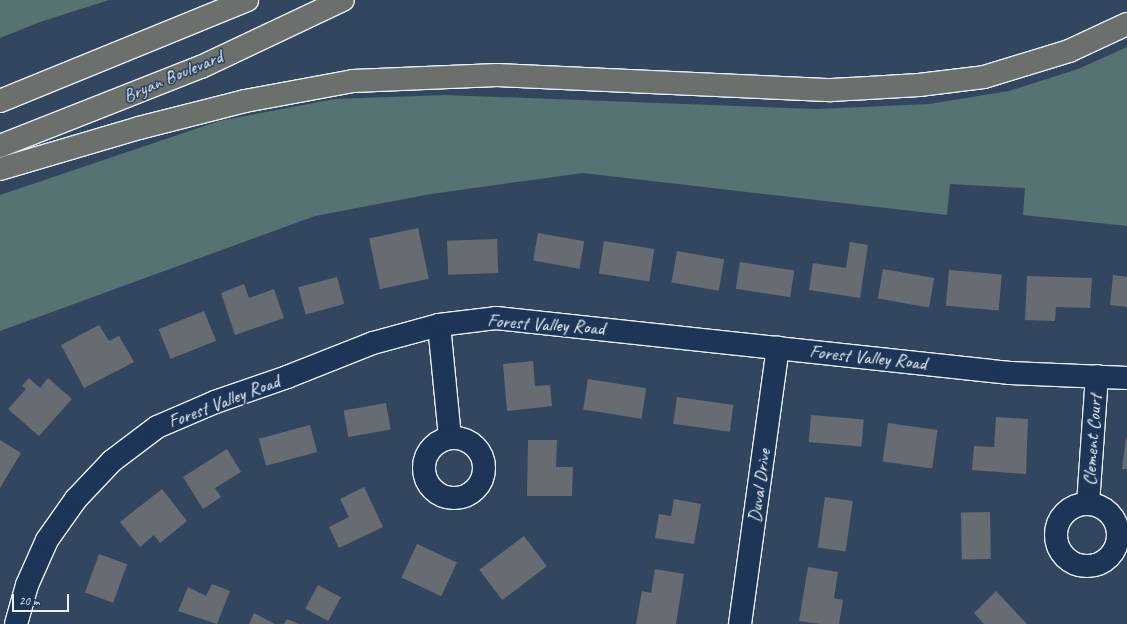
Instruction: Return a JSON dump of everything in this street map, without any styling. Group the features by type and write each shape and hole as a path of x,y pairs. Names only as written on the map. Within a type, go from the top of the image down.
{"highway":[{"path":"0,101 247,0"},
{"name":"Bryan Boulevard","path":"0,146 201,68 343,0"},
{"path":"0,168 139,128 245,101 353,81 497,75 832,90 919,86 984,77 1069,51 1127,24"}],"street":[{"name":"Forest Valley Road","path":"16,624 27,585 48,540 76,499 112,461 157,427 215,402 287,378 373,343 439,325 496,318 1010,373 1127,378"},
{"path":"439,325 450,438"},
{"name":"Duval Drive","path":"740,624 778,348"},
{"name":"Clement Court","path":"1088,504 1097,376"}],"green space":[{"path":"0,0 109,0 40,22 0,38"},
{"path":"1127,47 1127,226 1023,215 1025,188 950,184 947,215 583,173 431,194 315,216 0,331 0,195 219,121 335,99 445,95 817,109 929,104 1009,91 1078,69"}],"building":[{"path":"418,228 429,279 380,289 369,238"},
{"path":"538,233 584,241 579,269 533,261"},
{"path":"497,239 498,273 448,275 447,241"},
{"path":"604,241 654,249 649,282 599,274"},
{"path":"850,242 868,245 860,298 809,290 813,263 846,268"},
{"path":"677,251 724,259 719,291 671,283"},
{"path":"740,262 794,271 790,297 736,289"},
{"path":"883,269 934,278 929,308 878,299"},
{"path":"949,270 1002,275 999,310 946,306"},
{"path":"1113,275 1127,277 1127,307 1110,305"},
{"path":"1027,276 1092,278 1090,308 1056,307 1055,321 1025,320"},
{"path":"337,277 344,304 306,314 298,287"},
{"path":"244,284 249,298 274,289 284,318 235,335 221,293"},
{"path":"204,311 216,341 171,359 159,329"},
{"path":"99,325 109,341 119,336 134,362 84,388 61,345"},
{"path":"533,361 535,386 550,385 552,406 507,411 503,364"},
{"path":"29,378 40,388 48,378 72,399 39,436 8,409 26,389 22,386"},
{"path":"588,379 646,388 641,419 583,410"},
{"path":"677,397 733,405 730,432 673,424"},
{"path":"386,403 391,430 348,437 344,410"},
{"path":"811,415 864,420 861,447 809,442"},
{"path":"996,417 1028,419 1026,474 972,470 974,446 994,447"},
{"path":"888,423 938,430 932,469 883,462"},
{"path":"310,425 317,452 266,466 259,439"},
{"path":"1126,438 1127,469 1122,469"},
{"path":"0,440 21,453 0,488"},
{"path":"528,440 557,440 556,467 573,467 572,496 527,496"},
{"path":"227,449 241,472 215,488 221,497 203,509 183,477"},
{"path":"364,487 383,527 339,548 329,527 349,517 340,499"},
{"path":"162,489 187,521 160,543 154,535 140,547 120,522"},
{"path":"825,497 853,501 846,551 818,548"},
{"path":"674,499 701,504 694,544 655,538 659,514 671,516"},
{"path":"990,512 991,559 962,559 961,513"},
{"path":"524,536 547,566 502,600 479,570"},
{"path":"417,544 457,563 441,596 401,578"},
{"path":"99,554 127,564 113,603 85,593"},
{"path":"808,567 838,572 834,598 843,600 839,624 820,624 799,621"},
{"path":"655,569 684,574 676,624 636,624 642,591 651,593"},
{"path":"212,584 230,591 217,624 178,611 188,587 206,596"},
{"path":"318,585 341,597 328,621 305,609"},
{"path":"996,591 1027,624 984,624 974,613"},
{"path":"254,613 275,624 249,624"},
{"path":"287,619 299,624 284,624"}]}
